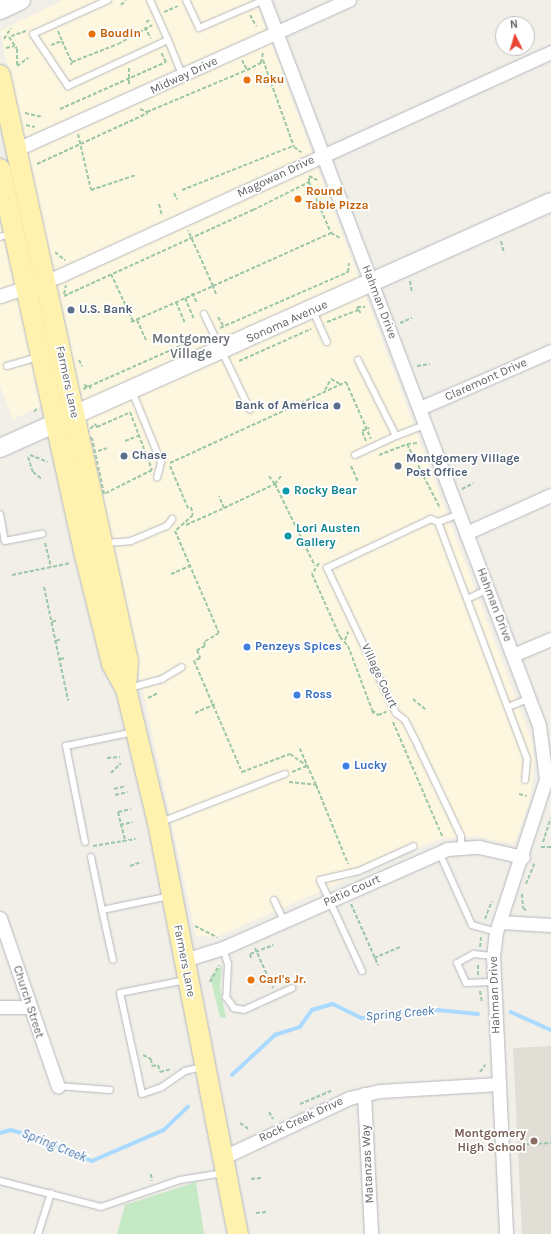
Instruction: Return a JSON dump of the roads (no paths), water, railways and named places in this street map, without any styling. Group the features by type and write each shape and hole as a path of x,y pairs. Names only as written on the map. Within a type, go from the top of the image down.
{"main road":[{"name":"Farmers Lane","path":"0,75 74,422 103,543 128,661 126,689"},
{"name":"Farmers Lane","path":"0,168 7,234 26,286 42,356 74,422 112,664 126,689 158,823 188,980 227,1164 238,1234"}],"street":[{"path":"0,10 21,0"},
{"name":"Hahman Drive","path":"264,0 539,725 549,780 529,859 498,927 493,956 492,982 499,1084 506,1234"},
{"name":"Midway Drive","path":"17,149 75,125 349,0"},
{"name":"Magowan Drive","path":"0,296 26,286 45,281 551,52"},
{"name":"Sonoma Avenue","path":"0,448 74,422 132,391 222,351 316,318 372,284 551,202"},
{"name":"Claremont Drive","path":"420,408 551,351"},
{"path":"466,533 551,495"},
{"path":"513,655 551,639"},
{"name":"Patio Court","path":"184,960 222,949 439,852 461,847 488,848 529,859"},
{"name":"Church Street","path":"0,918 29,1007 58,1086"},
{"path":"498,927 551,925"},
{"path":"0,1007 29,1007"},
{"name":"Rock Creek Drive","path":"227,1164 328,1105 364,1094 499,1084"},
{"name":"Matanzas Way","path":"364,1094 371,1234"}],"lane":[{"path":"108,0 33,34 68,86 168,40"},
{"path":"150,0 182,76"},
{"path":"187,1 199,28 264,0"},
{"path":"204,314 250,410"},
{"path":"316,318 327,342"},
{"path":"7,366 42,356"},
{"path":"358,360 396,436"},
{"path":"132,391 161,462 157,478"},
{"path":"355,455 396,436 425,425"},
{"path":"0,514 6,541 42,534"},
{"path":"460,514 438,522 527,759 525,780"},
{"path":"103,543 131,541 167,526 172,519"},
{"name":"Village Court","path":"438,522 431,519 327,568 396,713 405,720 418,746 461,836 461,847"},
{"path":"467,599 488,589"},
{"path":"126,689 162,679 182,667"},
{"path":"508,707 528,699"},
{"path":"85,842 66,746 136,732"},
{"path":"158,823 285,774"},
{"path":"362,971 320,880 359,871 414,846"},
{"path":"439,852 472,925 483,929 498,927"},
{"path":"91,857 113,960"},
{"path":"102,910 172,896"},
{"path":"274,900 284,920"},
{"path":"222,949 228,964 226,997 234,1008 244,1010 292,988"},
{"path":"492,982 466,983 457,963 479,955 493,956"},
{"path":"188,980 120,993 142,1094 162,1087 185,1071 206,1066"},
{"path":"58,1086 110,1090"},
{"path":"0,1181 101,1206 227,1164"},
{"path":"38,1234 51,1193"}],"waterway":[{"name":"Spring Creek","path":"232,1075 275,1035 300,1027 312,1010 333,1004 362,1018 427,1009 478,1014"},
{"name":"Spring Creek","path":"511,1012 551,1030"},
{"name":"Spring Creek","path":"0,1133 11,1130 33,1136 92,1161 164,1130 188,1107"}],"place":[{"name":"Boudin","path":"92,34"},
{"name":"Raku","path":"247,80"},
{"name":"Round Table Pizza","path":"298,199"},
{"name":"U.S. Bank","path":"71,310"},
{"name":"Bank of America","path":"337,406"},
{"name":"Chase","path":"124,456"},
{"name":"Montgomery Village Post Office","path":"398,466"},
{"name":"Rocky Bear","path":"286,491"},
{"name":"Lori Austen Gallery","path":"288,536"},
{"name":"Penzeys Spices","path":"247,647"},
{"name":"Ross","path":"297,695"},
{"name":"Lucky","path":"346,766"},
{"name":"Carl's Jr.","path":"251,980"},
{"name":"Montgomery High School","path":"534,1141"}],"district":[{"name":"Montgomery Village","path":"191,348"}]}
